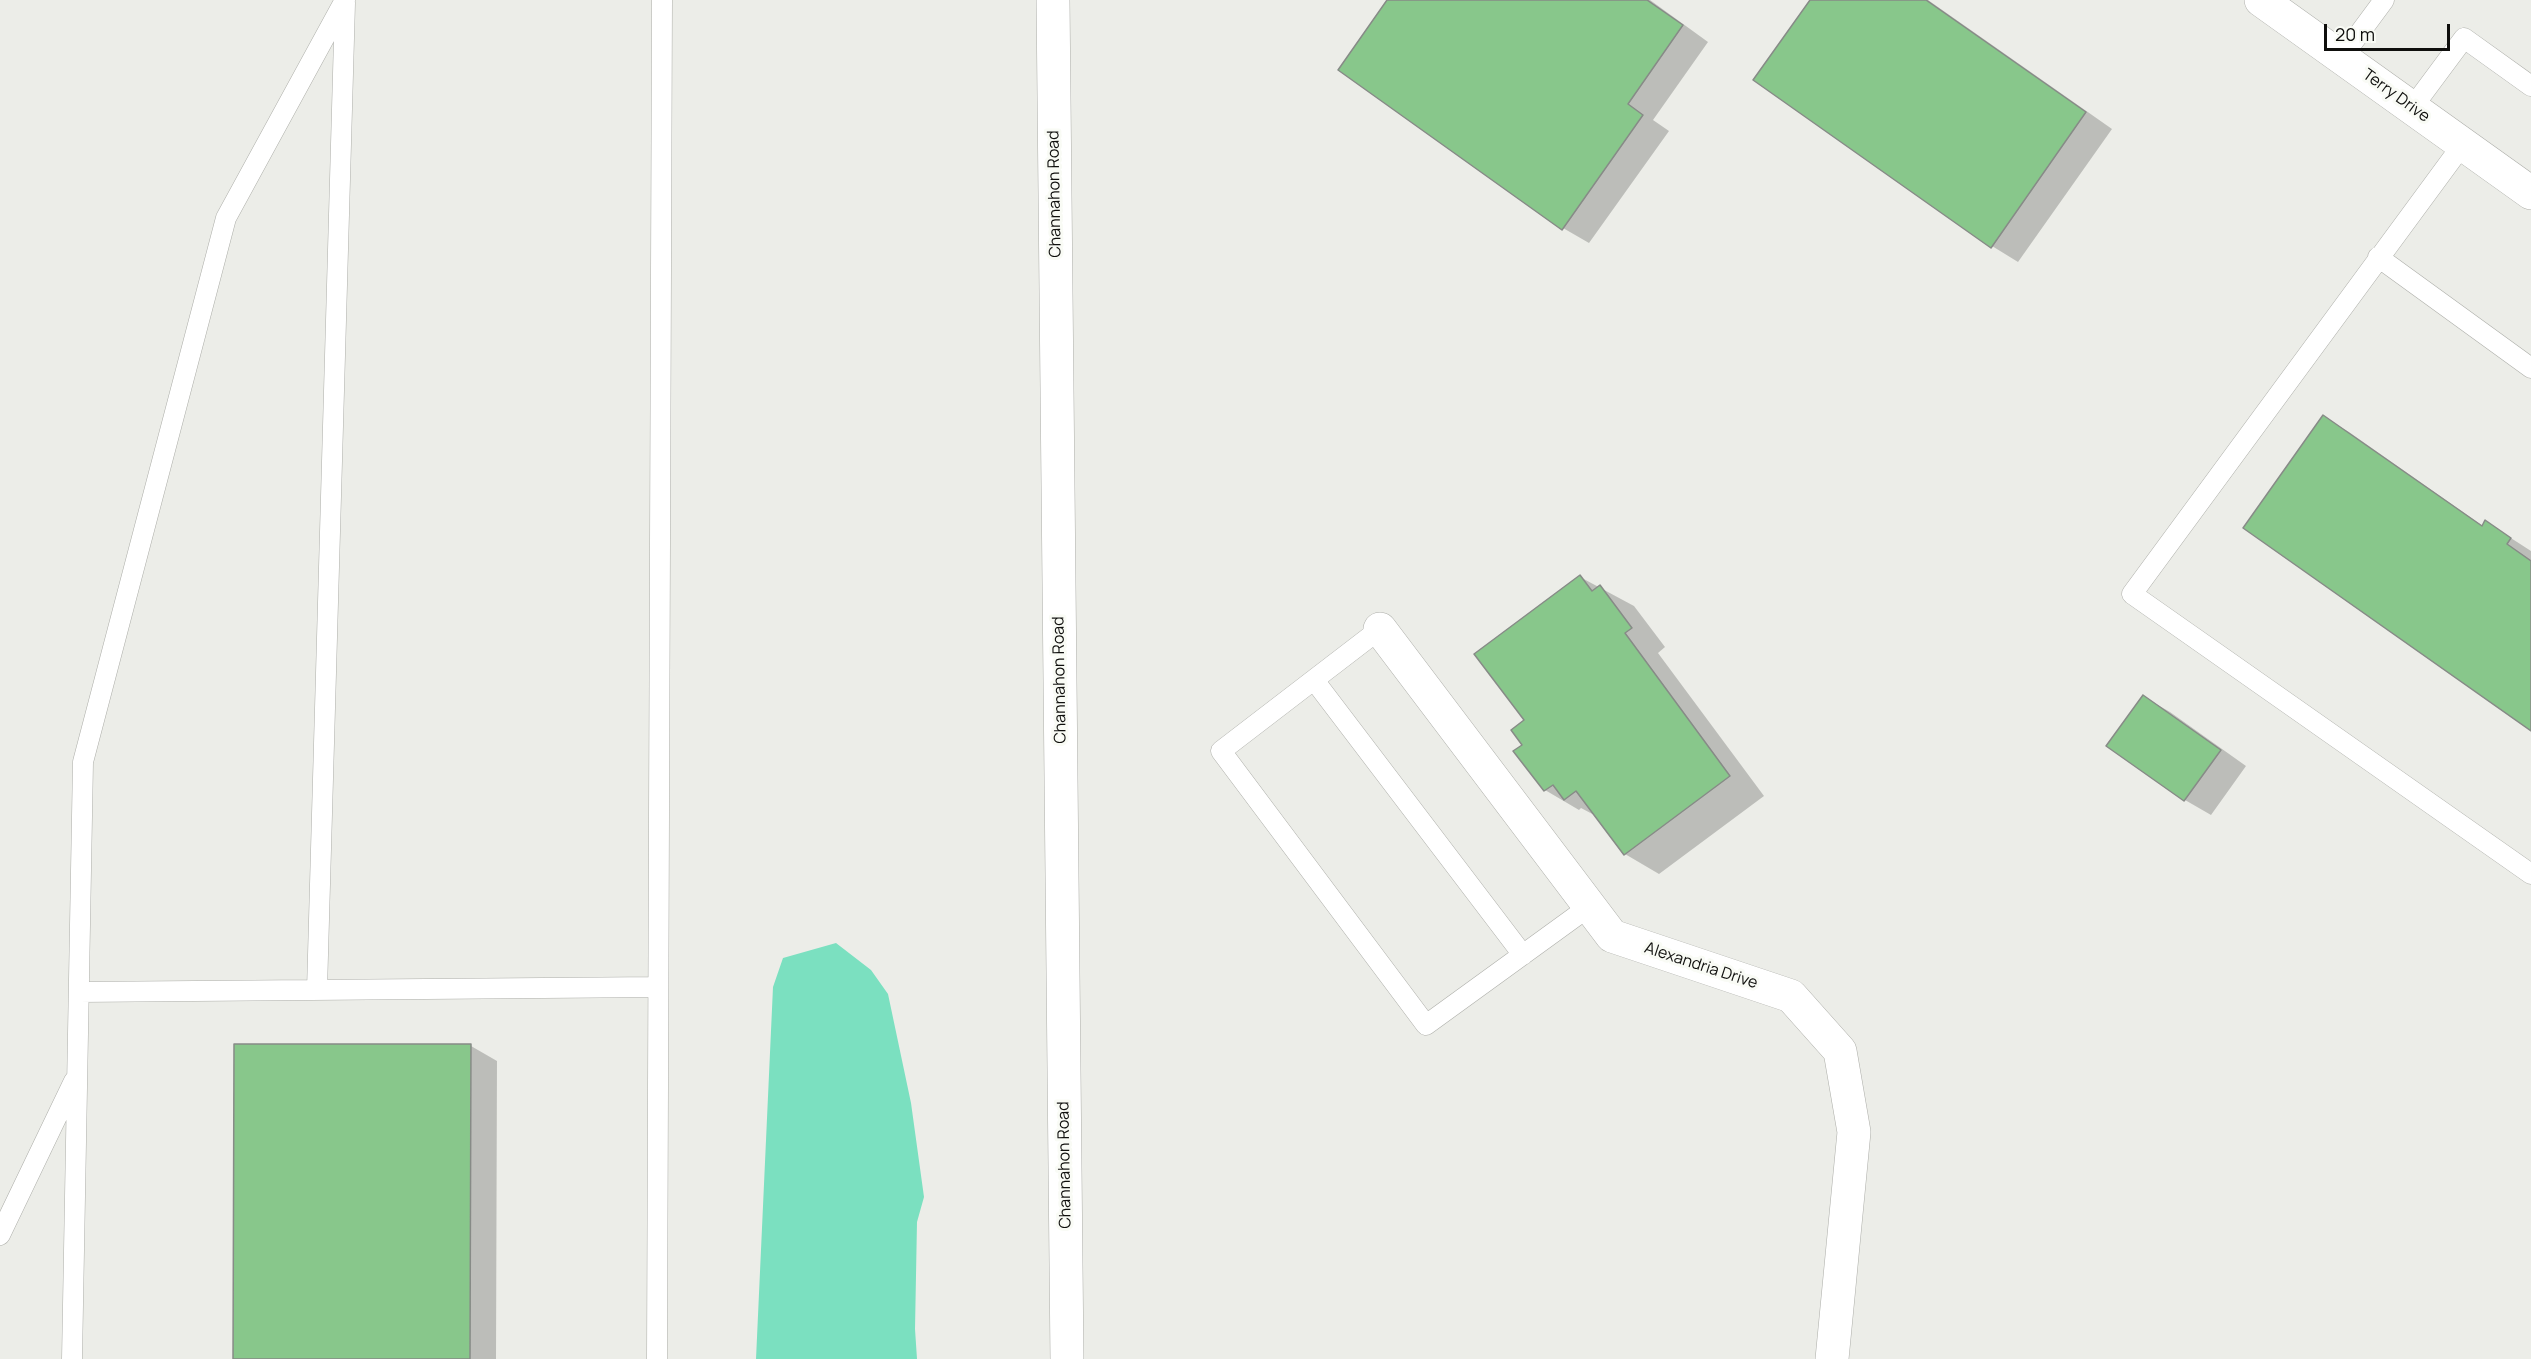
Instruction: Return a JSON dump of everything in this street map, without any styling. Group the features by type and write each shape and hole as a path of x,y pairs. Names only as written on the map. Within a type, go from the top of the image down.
{"main road":[{"name":"Channahon Road","path":"1053,0 1067,1359"},
{"name":"Terry Drive","path":"2261,0 2531,193"},
{"name":"Alexandria Drive","path":"1380,629 1612,936 1791,996 1840,1051 1854,1132 1832,1359"}],"lane":[{"path":"317,990 345,0"},
{"path":"72,1359 82,762 226,218 345,0"},
{"path":"657,1359 662,0"},
{"path":"2342,57 2384,0"},
{"path":"2412,108 2464,38 2531,86"},
{"path":"2463,144 2132,594 2531,874"},
{"path":"2378,257 2531,368"},
{"path":"1380,629 1221,751 1426,1025 1590,906"},
{"path":"1314,680 1523,955"},
{"path":"79,992 658,987"},
{"path":"0,1235 77,1075"}],"shaded area":[{"path":"836,943 871,970 888,994 911,1103 924,1197 917,1222 915,1329 917,1359 756,1359 773,987 783,958"}],"building":[{"path":"1387,0 1647,0 1683,25 1628,104 1643,115 1562,230 1338,70"},
{"path":"1810,0 1926,0 2086,112 1991,248 1753,80"},
{"path":"2323,415 2482,526 2485,520 2511,538 2507,544 2531,561 2531,731 2243,528"},
{"path":"1580,575 1592,591 1600,585 1632,628 1625,633 1730,776 1624,855 1576,791 1564,800 1553,785 1544,791 1513,751 1522,745 1511,730 1524,720 1474,654"},
{"path":"2143,695 2221,750 2184,801 2106,746"},
{"path":"234,1044 471,1044 470,1359 233,1359"}]}
